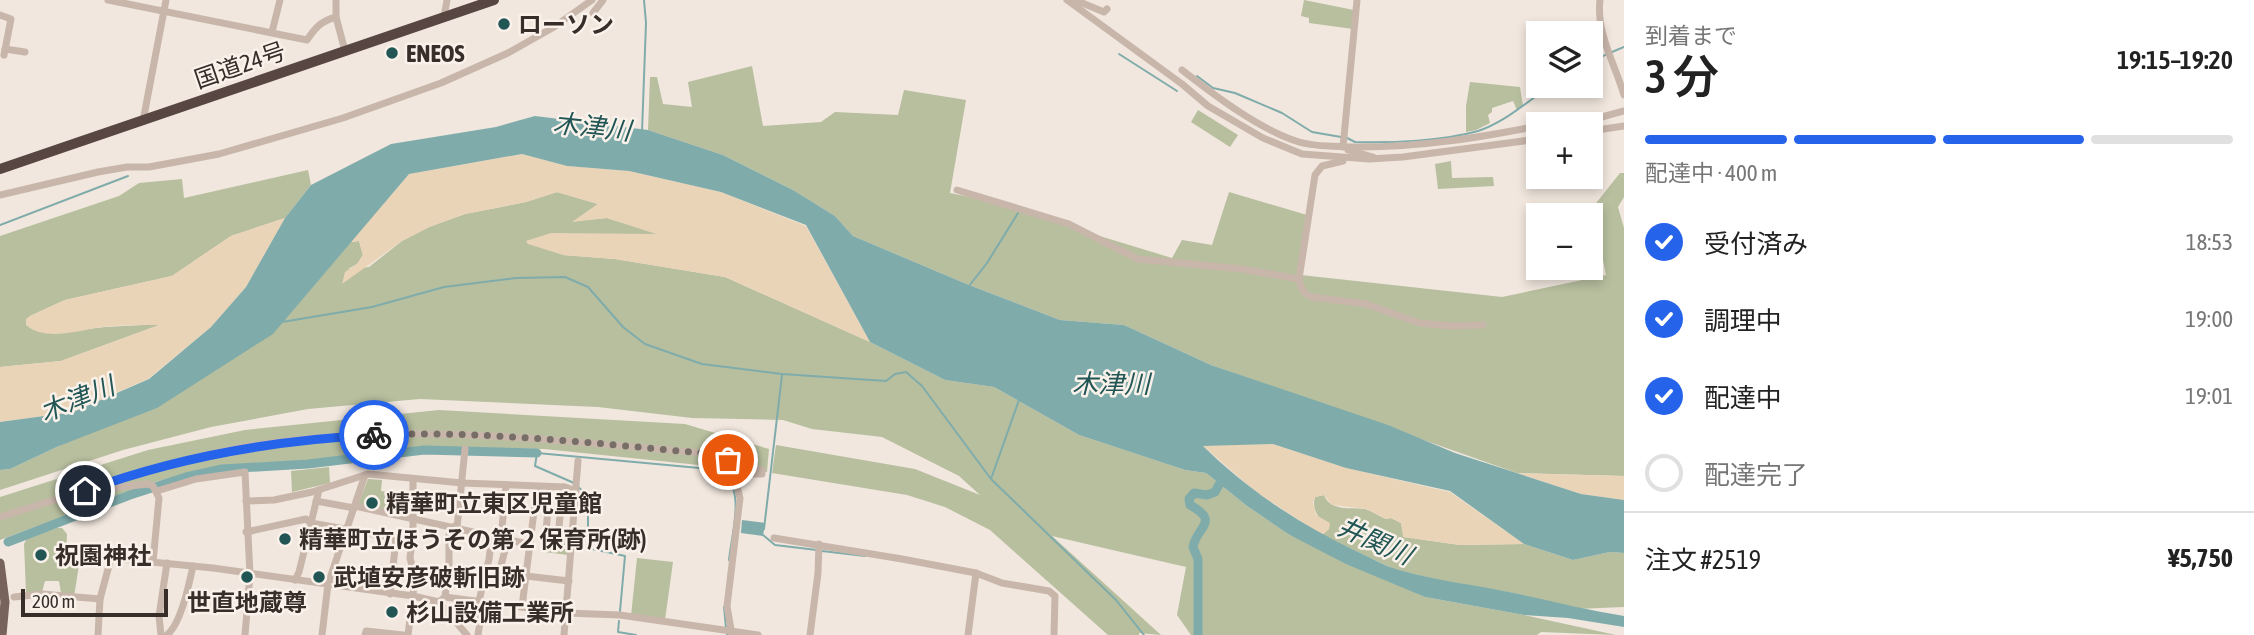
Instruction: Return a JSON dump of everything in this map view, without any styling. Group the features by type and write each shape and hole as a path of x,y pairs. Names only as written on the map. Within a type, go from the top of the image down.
{"highway":[{"name":"国道24号","path":"0,169 494,0"}],"main road":[{"path":"0,563 5,601 2,635"}],"street":[{"path":"108,0 307,40 316,27 335,17"},
{"path":"144,121 166,0"},
{"path":"272,32 280,0"},
{"path":"336,0 335,17 345,51"},
{"path":"444,17 447,0"},
{"path":"0,195 98,172 127,167 149,167 219,155 343,118 441,83 508,53 592,0"},
{"path":"593,13 603,0"},
{"path":"1067,0 1208,106 1289,150 1311,156 1374,158 1415,156 1526,141"},
{"path":"1074,0 1104,12 1107,9"},
{"path":"1343,140 1357,0"},
{"path":"1600,0 1600,20 1624,95"},
{"path":"0,15 11,19 4,52 25,52"},
{"path":"1203,101 1182,70 1203,88 1280,135 1310,145 1343,140 1414,146 1526,128"},
{"path":"1603,117 1624,111"},
{"path":"1603,129 1624,126"},
{"path":"1343,140 1374,158"},
{"path":"1354,158 1322,166 1316,173 1298,279 1301,288 1312,297 1366,304 1419,323 1483,325"},
{"path":"957,190 1069,224 1138,259 1242,269 1298,279"},
{"path":"0,517 179,463 268,443 349,436 415,433 492,436 724,455 725,458 762,470 762,474 734,474 740,498 727,606 731,633"},
{"path":"465,449 456,527 449,535 449,565 442,600 467,635"},
{"path":"564,635 578,461"},
{"path":"157,491 196,479 245,472 246,532 250,550 245,635"},
{"path":"246,501 274,500 319,490 365,475 506,486 563,487 576,491"},
{"path":"322,635 328,584 365,475"},
{"path":"365,635 366,631 406,635 415,577 410,558 414,520 413,480"},
{"path":"93,488 148,484 153,486 159,498 153,562"},
{"path":"500,569 506,486"},
{"path":"522,607 537,487"},
{"path":"546,531 551,487"},
{"path":"563,487 558,536 572,537"},
{"path":"295,580 319,490"},
{"path":"316,501 456,527 530,547"},
{"path":"534,514 573,517"},
{"path":"246,532 306,519 311,523 412,541"},
{"path":"478,635 492,536"},
{"path":"774,538 976,573 1002,583 1048,591 1055,596 1057,605 1054,635"},
{"path":"390,593 396,539"},
{"path":"810,635 819,544"},
{"path":"98,635 100,599 111,558 249,573 442,600 566,613 620,615 758,635"},
{"path":"161,635 159,615 167,564"},
{"path":"167,635 174,628 187,594 193,566"},
{"path":"968,635 976,573"},
{"path":"526,576 569,581"},
{"path":"14,597 42,594 100,599"}],"green space":[{"path":"1304,0 1354,10 1353,29 1309,23 1309,18 1301,16"},
{"path":"752,66 763,126 821,122 835,112 898,115 904,90 966,100 950,193 975,198 1172,258 1182,240 1212,245 1229,192 1307,215 1301,275 1502,297 1582,280 1603,280 1603,276 1606,275 1603,260 1603,203 1596,203 1620,173 1624,173 1624,197 1618,207 1624,228 1624,476 1517,473 1211,365 1124,325 1060,320 969,285 853,236 835,216 793,190 723,155 648,130 650,77 657,77 663,104 692,107 688,82"},
{"path":"1470,82 1520,87 1523,106 1517,110 1513,101 1492,108 1488,115 1490,123 1466,132"},
{"path":"1198,110 1238,135 1230,147 1191,122"},
{"path":"1451,161 1452,178 1493,177 1494,186 1438,189 1435,164"},
{"path":"308,170 311,185 285,218 231,236 172,276 65,300 30,316 52,333 162,324 61,361 0,367 0,236 119,196 139,183 182,179 184,198"},
{"path":"557,192 598,204 574,221 607,218 659,234 610,235 563,255 615,259 725,277 870,342 945,380 994,387 1079,435 1185,470 1206,473 1288,534 1425,597 1616,635 1541,632 1537,635 1191,635 1177,615 1186,567 1052,536 1161,635 1108,635 990,530 945,507 907,495 772,473 776,445 915,469 980,495 959,476 882,437 812,429 783,420 692,418 598,407 420,399 308,409 211,427 123,450 0,490 0,470 10,469 59,446 319,278 350,242 359,241 363,255 357,264 348,269 369,267 402,241 429,227 465,214 526,202"},
{"path":"439,410 685,424 769,449 767,472 544,449 433,447 221,468 158,481 0,540 0,497 148,450 245,430"},
{"path":"329,467 330,483 292,492 291,471"},
{"path":"368,479 382,480 381,491 396,493 393,505 387,503 385,511 358,505"},
{"path":"1324,495 1336,506 1365,509 1401,523 1404,537 1460,545 1524,544 1573,560 1610,552 1624,553 1624,607 1576,609 1513,593 1396,570 1322,535 1329,529 1317,514 1314,502 1315,497"},
{"path":"62,528 67,534 66,558 80,558 74,597 61,593 59,581 45,581 42,592 26,593 24,544 27,538"},
{"path":"546,537 570,539 568,555 544,552"},
{"path":"637,558 673,562 665,620 631,616"}],"sand":[{"path":"522,154 567,166 629,171 721,192 806,226 870,342 725,277 615,259 563,255 528,244 526,241 551,233 656,234 607,218 572,222 598,204 557,192 526,202 465,214 429,227 402,241 342,284 345,272 357,264 363,255 359,241 350,242 409,174"},
{"path":"285,218 246,287 211,327 148,379 72,412 0,422 0,367 61,361 159,325 109,326 53,334 34,330 26,325 26,319 30,316 65,300 172,276 231,236"},
{"path":"1273,444 1346,468 1450,492 1524,544 1460,545 1403,537 1401,523 1367,509 1332,505 1324,495 1315,497 1313,503 1316,515 1330,523 1329,529 1322,535 1256,492 1202,445"},
{"path":"1517,473 1624,476 1624,500 1581,494"}],"water":[{"name":"木津川","path":"535,116 648,130 723,155 793,190 835,216 853,236 1060,320 1124,325 1211,365 1388,425 1455,453 1581,494 1624,500 1624,553 1610,552 1573,560 1524,544 1450,491 1346,468 1273,444 1203,446 1238,477 1294,518 1388,566 1428,577 1624,616 1624,627 1568,618 1524,615 1425,597 1346,564 1288,534 1206,473 1185,470 1079,435 994,387 945,380 870,342 806,225 721,192 629,171 567,166 522,154 409,174 273,334 157,408 59,446 10,469 0,470 0,422 73,412 149,379 211,327 246,287 285,218 311,185 391,144 496,127"},
{"path":"742,520 765,523 763,536 741,533"}],"waterway":[{"path":"642,132 646,23 644,0"},
{"path":"1612,52 1624,47"},
{"path":"1119,54 1177,91"},
{"path":"1603,56 1607,54"},
{"path":"1197,76 1213,88 1235,93 1282,113 1312,132 1341,137"},
{"path":"1347,138 1355,142 1401,142 1478,131 1507,117 1534,98"},
{"path":"0,225 128,176"},
{"path":"969,286 987,263 1018,213"},
{"path":"282,322 372,307 444,287 516,278 565,277 588,287 623,327 645,344 702,364 782,374 886,381 895,374 906,372 922,386 991,479"},
{"path":"764,529 782,375"},
{"path":"1019,400 991,479 1116,600 1144,635"},
{"path":"8,542 130,495 222,469 308,464 424,450 537,453"},
{"path":"574,483 535,466 537,453 721,470 729,478 735,500 736,512 729,560"},
{"path":"1198,635 1198,559 1193,547 1205,520 1204,516 1190,505 1189,499 1194,493 1207,495 1215,492 1224,476"},
{"path":"578,487 588,495 588,548 625,556 620,611"},
{"path":"763,535 775,545 817,550"},
{"path":"822,551 865,556"},
{"path":"724,607 726,628"},
{"path":"619,621 618,632 636,635"}],"way so far":[{"path":"374,435 415,433 541,439 724,455 728,460"}],"place":[{"name":"ローソン","path":"504,24"},
{"name":"ENEOS","path":"392,53"},
{"name":"精華町立東区児童館","path":"372,503"},
{"name":"精華町立ほうその第２保育所(跡)","path":"285,539"},
{"name":"祝園神社","path":"41,555"},
{"name":"世直地蔵尊","path":"247,577"},
{"name":"武埴安彦破斬旧跡","path":"319,577"},
{"name":"杉山設備工業所","path":"392,612"}],"route":[{"path":"85,491 119,479 268,443 374,435"}],"water label":[{"name":"井関川","path":"1375,541"}]}
